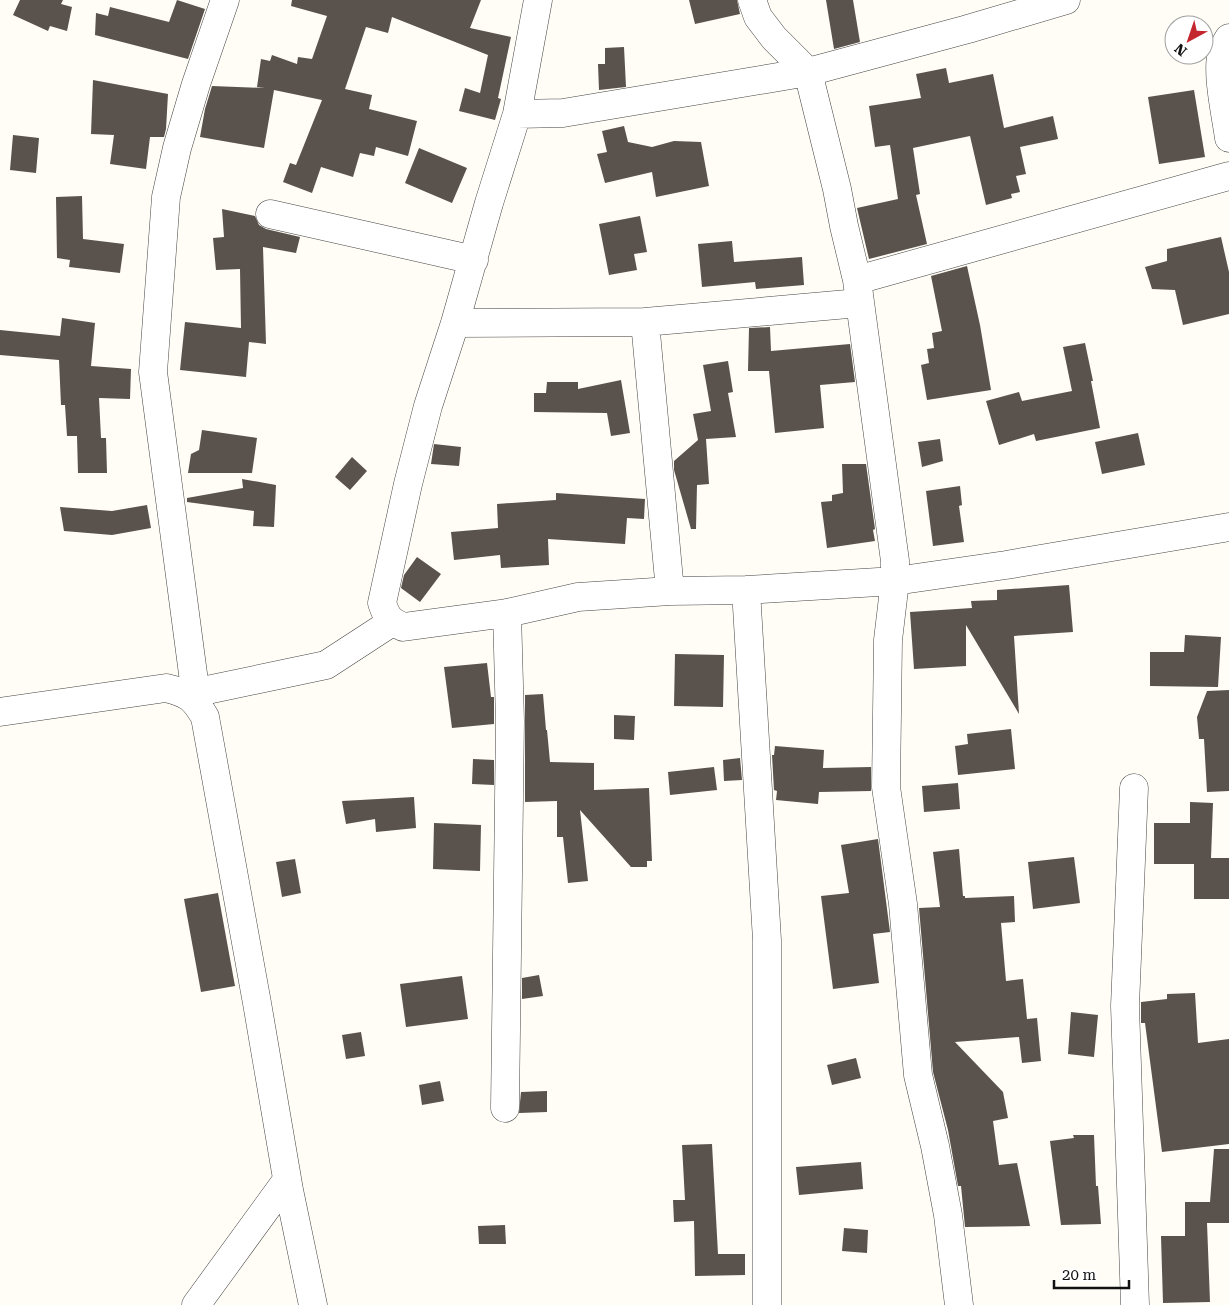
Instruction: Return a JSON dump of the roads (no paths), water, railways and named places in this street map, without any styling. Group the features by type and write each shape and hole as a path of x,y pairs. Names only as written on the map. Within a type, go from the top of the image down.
{"street":[{"path":"225,0 196,84 177,148 166,197 152,372 194,697 205,717 287,1180 313,1305"},
{"path":"538,0 516,114 474,260 428,406 382,603 386,615 392,622 403,627 507,613 578,597 895,581 1006,565 1229,527"},
{"path":"752,0 758,17 774,38 808,72 837,189 858,291 895,561 895,581 888,640 886,787 903,904 918,1075 935,1146 948,1215 959,1305"},
{"path":"516,114 563,114 808,72 977,27 1066,0"},
{"path":"1229,38 1221,54 1221,82 1229,138"},
{"path":"455,323 645,322 858,291 1229,176"},
{"path":"270,214 474,260"},
{"path":"645,322 670,591"},
{"path":"746,590 767,940 767,1305"},
{"path":"506,1108 510,721 507,613"},
{"path":"0,712 166,688 194,697 326,665 392,622"},
{"path":"1134,788 1125,1006 1135,1305"},
{"path":"196,1305 287,1180"}]}
